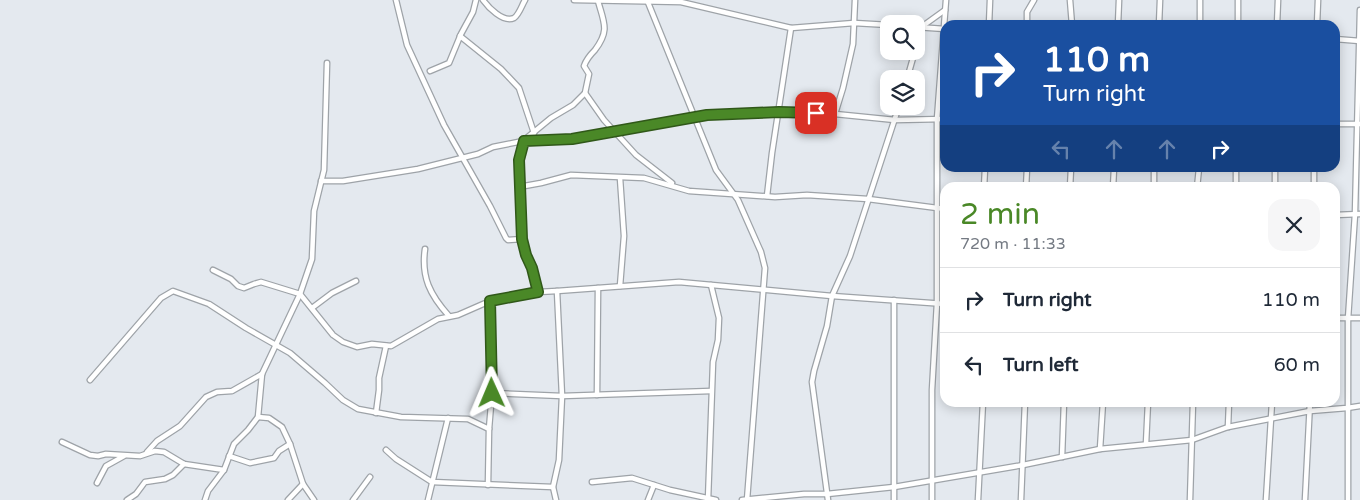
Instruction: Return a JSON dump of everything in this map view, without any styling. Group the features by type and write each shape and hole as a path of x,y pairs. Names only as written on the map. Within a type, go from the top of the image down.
{"street":[{"path":"396,0 407,45 444,125 506,238 522,239"},
{"path":"430,71 450,63 460,36 473,12 476,0"},
{"path":"482,0 491,11 508,18 514,18 525,0"},
{"path":"574,0 681,1 791,28 854,23 880,24"},
{"path":"647,0 716,170 738,200 761,252 765,268 747,500"},
{"path":"835,114 853,44 855,0"},
{"path":"945,20 946,0"},
{"path":"989,20 990,0"},
{"path":"1027,20 1028,12 1034,0"},
{"path":"1070,0 1072,20"},
{"path":"1118,20 1119,0"},
{"path":"1159,20 1160,0"},
{"path":"1200,0 1200,20"},
{"path":"1238,0 1238,20"},
{"path":"1277,20 1278,0"},
{"path":"1317,20 1318,0"},
{"path":"602,1 606,32 584,66 588,74 586,93 604,120 636,156 675,186"},
{"path":"925,23 945,10"},
{"path":"1348,500 1348,319 1358,214 1360,10"},
{"path":"767,196 791,28"},
{"path":"925,28 940,29"},
{"path":"460,36 501,70 519,88 534,133"},
{"path":"1340,40 1360,41"},
{"path":"205,500 208,492 224,470 234,444 258,417 262,374 300,294 312,259 314,212 324,170 327,63"},
{"path":"932,500 932,390 938,303 937,119 940,85"},
{"path":"538,292 522,239 519,160 524,141 551,118 573,105 586,93"},
{"path":"321,181 343,181 418,169 478,154 493,147 524,141 572,139 719,114 779,112 835,114 895,120 937,119"},
{"path":"827,497 812,382 828,326 832,296 850,256 896,115"},
{"path":"1340,124 1358,124"},
{"path":"519,187 571,175 592,175 644,178 689,191 767,196 807,195 868,199 937,209"},
{"path":"620,178 624,236 620,286"},
{"path":"1340,215 1358,214"},
{"path":"425,249 424,275 439,305 449,316"},
{"path":"213,270 244,288 261,282 300,294 333,335 343,342 357,347 372,344 394,345 438,319 458,315 490,301 538,292 680,282 832,296 938,303"},
{"path":"312,308 332,293 356,281"},
{"path":"708,499 713,362 718,340 719,318 711,285"},
{"path":"597,396 598,288"},
{"path":"90,380 161,298 173,291 209,304 246,328 276,344 303,364 343,400 358,410 401,417 468,419 489,429"},
{"path":"556,500 553,487 559,460 562,396 558,291"},
{"path":"894,300 894,500"},
{"path":"488,485 492,393 490,301"},
{"path":"1340,318 1360,318"},
{"path":"376,413 379,378 386,346"},
{"path":"62,442 90,455 140,456 147,452 156,441 180,426 206,396 217,392 232,391 262,374"},
{"path":"492,393 597,396 712,390"},
{"path":"742,500 804,494 827,497 1023,465 1100,449 1192,440 1228,427 1310,411 1360,406"},
{"path":"978,500 983,407"},
{"path":"1021,500 1025,407"},
{"path":"1062,457 1064,407"},
{"path":"1100,449 1103,407"},
{"path":"1146,444 1148,407"},
{"path":"1190,500 1193,407"},
{"path":"1228,427 1229,407"},
{"path":"1266,500 1272,407"},
{"path":"1306,500 1310,407"},
{"path":"258,417 269,418 282,427 290,444 303,484 314,500"},
{"path":"428,500 448,418"},
{"path":"229,456 250,463 274,458 279,451 290,444"},
{"path":"386,450 396,459 432,482 553,487"},
{"path":"147,452 164,452 184,464 224,470"},
{"path":"97,483 106,466 124,456"},
{"path":"127,500 136,494 145,482 165,479 184,464"},
{"path":"353,500 370,477"},
{"path":"592,482 632,478 670,490 716,500"},
{"path":"288,500 303,484"},
{"path":"648,500 654,484"}],"route":[{"path":"492,393 490,301 538,292 522,239 519,160 524,141 572,139 707,115 779,112 816,113"}]}
